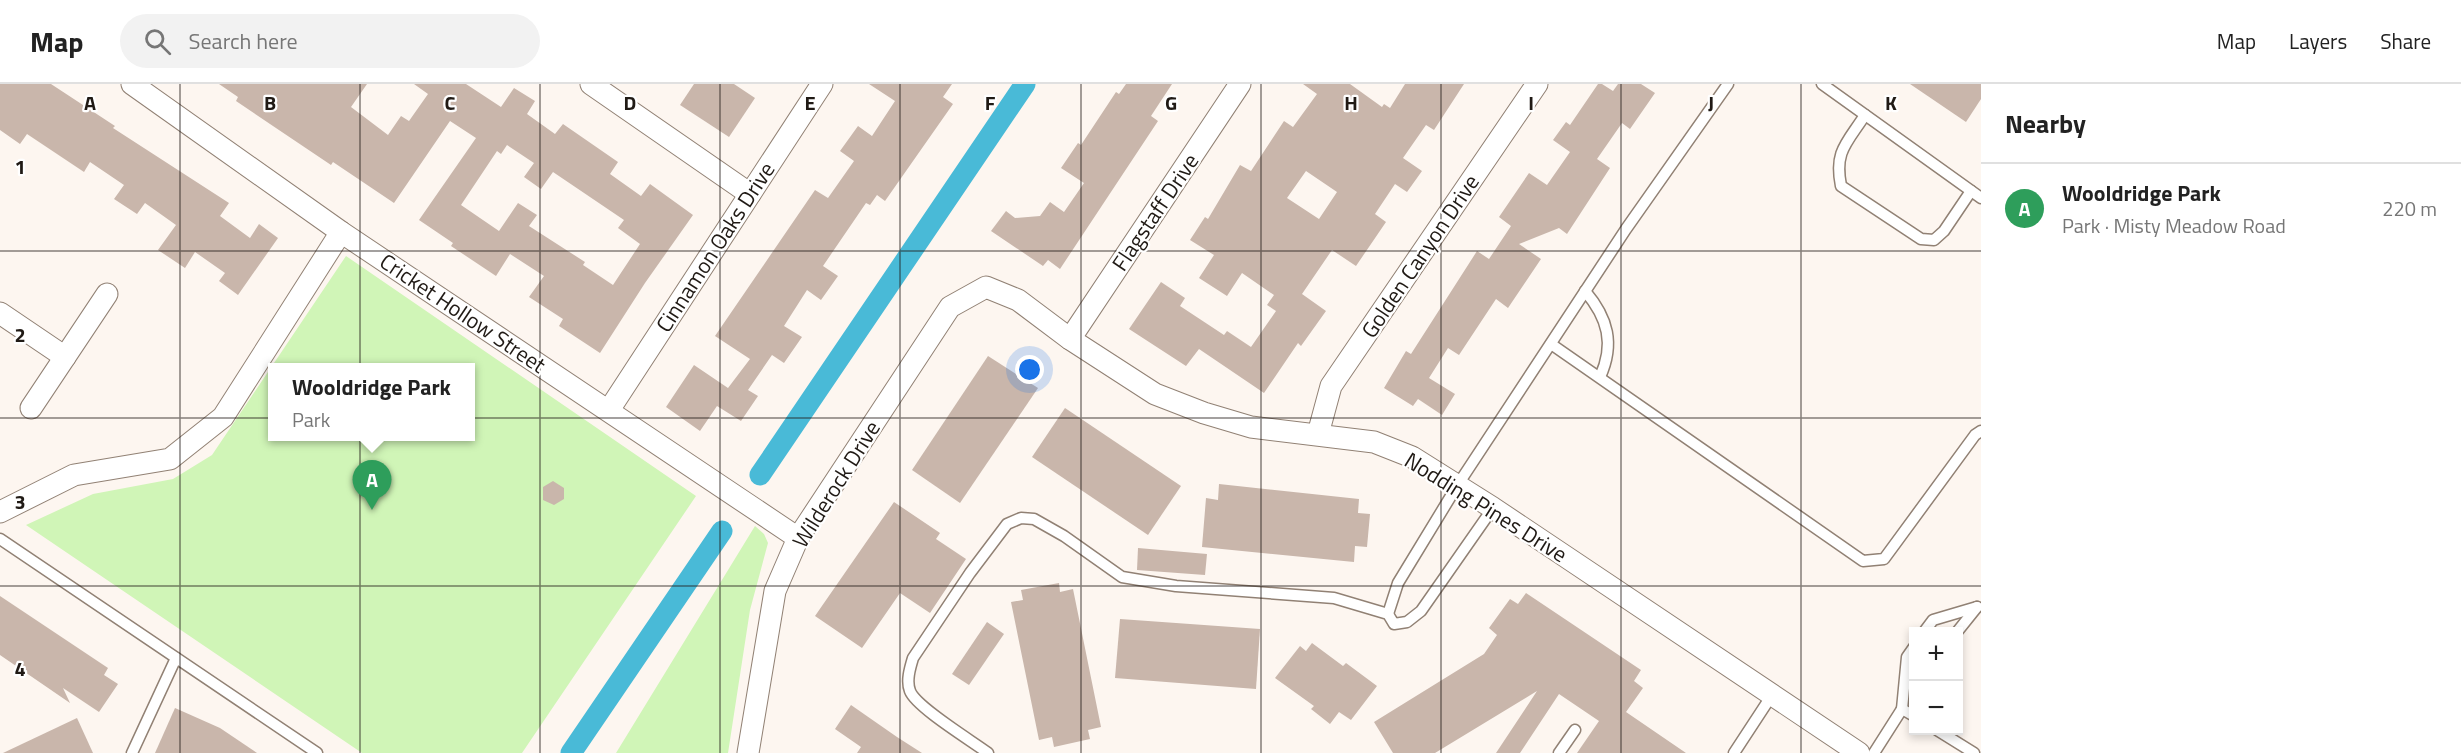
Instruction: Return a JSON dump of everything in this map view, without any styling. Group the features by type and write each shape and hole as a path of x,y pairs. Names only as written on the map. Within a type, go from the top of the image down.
{"street":[{"name":"Cricket Hollow Street","path":"132,84 341,232 798,538"},
{"path":"591,84 750,194"},
{"name":"Cinnamon Oaks Drive","path":"609,410 822,84"},
{"name":"Flagstaff Drive","path":"1070,339 1240,84"},
{"name":"Golden Canyon Drive","path":"1318,434 1331,386 1537,84"},
{"path":"0,512 74,475 170,459 223,417 341,232"},
{"name":"Nodding Pines Drive","path":"986,287 1017,300 1070,339 1155,393 1204,413 1251,427 1374,442 1412,458 1493,508 1859,753"},
{"name":"Wilderock Drive","path":"748,753 775,591 798,538 950,307 986,287"},
{"path":"31,408 107,294"},
{"path":"0,313 65,357"}],"lane":[{"path":"1388,614 1398,583 1457,486 1626,229 1728,84"},
{"path":"1822,84 1976,195 1934,240 1921,239 1841,186 1837,168 1839,154 1864,115"},
{"path":"1585,291 1599,308 1605,324 1608,344 1606,363 1600,377"},
{"path":"1551,344 1863,561 1884,559 1975,435 1981,431"},
{"path":"988,753 921,705 910,692 908,674 913,658 1006,524 1021,518 1034,519 1064,536 1122,577 1176,586 1334,598 1388,614 1394,624 1407,622 1421,611 1493,508"},
{"path":"0,539 317,753"},
{"path":"1928,627 1933,620 1979,605"},
{"path":"1961,627 1979,605"},
{"path":"1902,709 1909,654"},
{"path":"132,753 176,658"},
{"path":"1734,753 1772,694"},
{"path":"1874,753 1909,699"},
{"path":"1902,709 1909,713"},
{"path":"1559,753 1575,730"},
{"path":"1945,735 1974,753"}],"green space":[{"path":"346,256 696,496 522,753 362,753 26,525 93,494 173,479 212,455 268,372 268,441 475,441 475,363 274,363"},
{"path":"755,526 764,534 768,543 750,610 728,753 616,753"}],"building":[{"path":"0,84 51,84 115,126 113,128 229,203 220,216 250,238 259,224 278,238 238,295 219,281 225,273 195,252 185,268 158,250 176,225 145,203 137,214 114,199 124,185 90,162 84,172 27,134 20,144 0,130"},
{"path":"219,84 367,84 351,107 388,135 401,116 409,121 428,94 414,84 466,84 501,107 514,88 535,101 527,114 555,134 563,124 618,162 610,174 641,196 650,184 693,215 645,283 600,353 559,326 563,319 529,297 544,276 510,254 496,276 451,246 453,243 419,220 476,138 450,121 394,203 333,162 331,165 236,101 238,97","holes":["507,145 534,163 524,177 541,189 553,172 624,220 618,228 640,244 613,285 583,265 585,262 529,226 537,215 518,203 499,231 461,205 497,151 501,154"]},
{"path":"694,84 734,84 755,98 729,137 680,105"},
{"path":"869,84 952,84 943,97 953,104 885,201 877,195 870,205 866,203 823,266 838,276 821,300 807,290 784,326 802,337 784,363 772,355 748,390 758,396 741,421 717,406 700,431 666,407 694,365 728,388 750,359 715,336 815,190 828,198 854,161 840,151 858,126 872,136 895,101"},
{"path":"1126,84 1172,84 1151,116 1158,121 1060,269 1048,260 1043,266 991,231 1006,211 1015,218 1040,216 1050,202 1064,212 1084,183 1061,168 1078,143 1081,145 1116,92 1119,94"},
{"path":"1303,84 1350,84 1382,107 1384,104 1390,108 1405,84 1464,84 1434,130 1426,125 1403,158 1422,171 1407,192 1395,184 1375,214 1386,222 1356,266 1332,250 1302,294 1326,311 1301,346 1298,343 1264,393 1199,349 1186,366 1129,329 1161,282 1185,298 1180,306 1224,335 1227,331 1251,347 1276,311 1267,305 1274,295 1242,273 1227,296 1199,278 1214,255 1190,240 1205,217 1208,219 1240,165 1251,171 1284,121 1293,127 1317,94","holes":["1306,171 1337,192 1319,219 1287,198"]},
{"path":"1598,84 1613,91 1618,84 1641,84 1655,93 1630,129 1622,123 1597,159 1610,168 1567,234 1559,228 1519,244 1541,259 1508,308 1496,299 1459,355 1448,348 1429,378 1455,394 1442,415 1418,399 1413,406 1384,388 1406,351 1411,354 1477,251 1489,259 1511,226 1499,217 1529,173 1547,185 1570,152 1553,140 1566,122 1570,125"},
{"path":"1910,84 1981,84 1981,99 1966,122"},
{"path":"988,356 1038,388 960,503 912,470"},
{"path":"1065,408 1181,486 1148,535 1032,457"},
{"path":"553,481 564,488 564,499 554,505 543,500 543,487"},
{"path":"1219,484 1359,499 1358,513 1370,514 1367,547 1355,546 1354,562 1202,547 1206,498 1218,500"},
{"path":"894,502 940,533 936,539 966,559 930,613 900,593 862,648 815,616"},
{"path":"1138,548 1207,554 1205,575 1137,570"},
{"path":"1059,583 1060,592 1073,589 1101,727 1088,730 1090,739 1054,747 1052,737 1039,740 1011,602 1023,600 1021,590"},
{"path":"1526,593 1641,670 1634,681 1643,688 1626,712 1686,753 1577,753 1599,721 1559,694 1520,753 1496,753 1537,691 1435,753 1393,753 1374,722 1484,654 1497,635 1489,628 1510,599 1518,604"},
{"path":"0,596 108,668 104,675 118,684 99,712 63,688 70,703 0,655"},
{"path":"1120,619 1260,629 1256,689 1115,678"},
{"path":"987,622 1004,634 969,685 952,674"},
{"path":"1312,643 1343,666 1346,663 1377,686 1351,720 1339,712 1330,724 1311,709 1314,706 1275,678 1300,646 1306,651"},
{"path":"851,705 922,753 857,753 861,747 835,729"},
{"path":"175,708 220,728 257,753 155,753"},
{"path":"77,718 93,753 3,753"}],"waterway":[{"path":"760,475 1025,84"},
{"path":"571,753 722,531"}],"place":[{"name":"Wooldridge Park","path":"372,510"}]}
